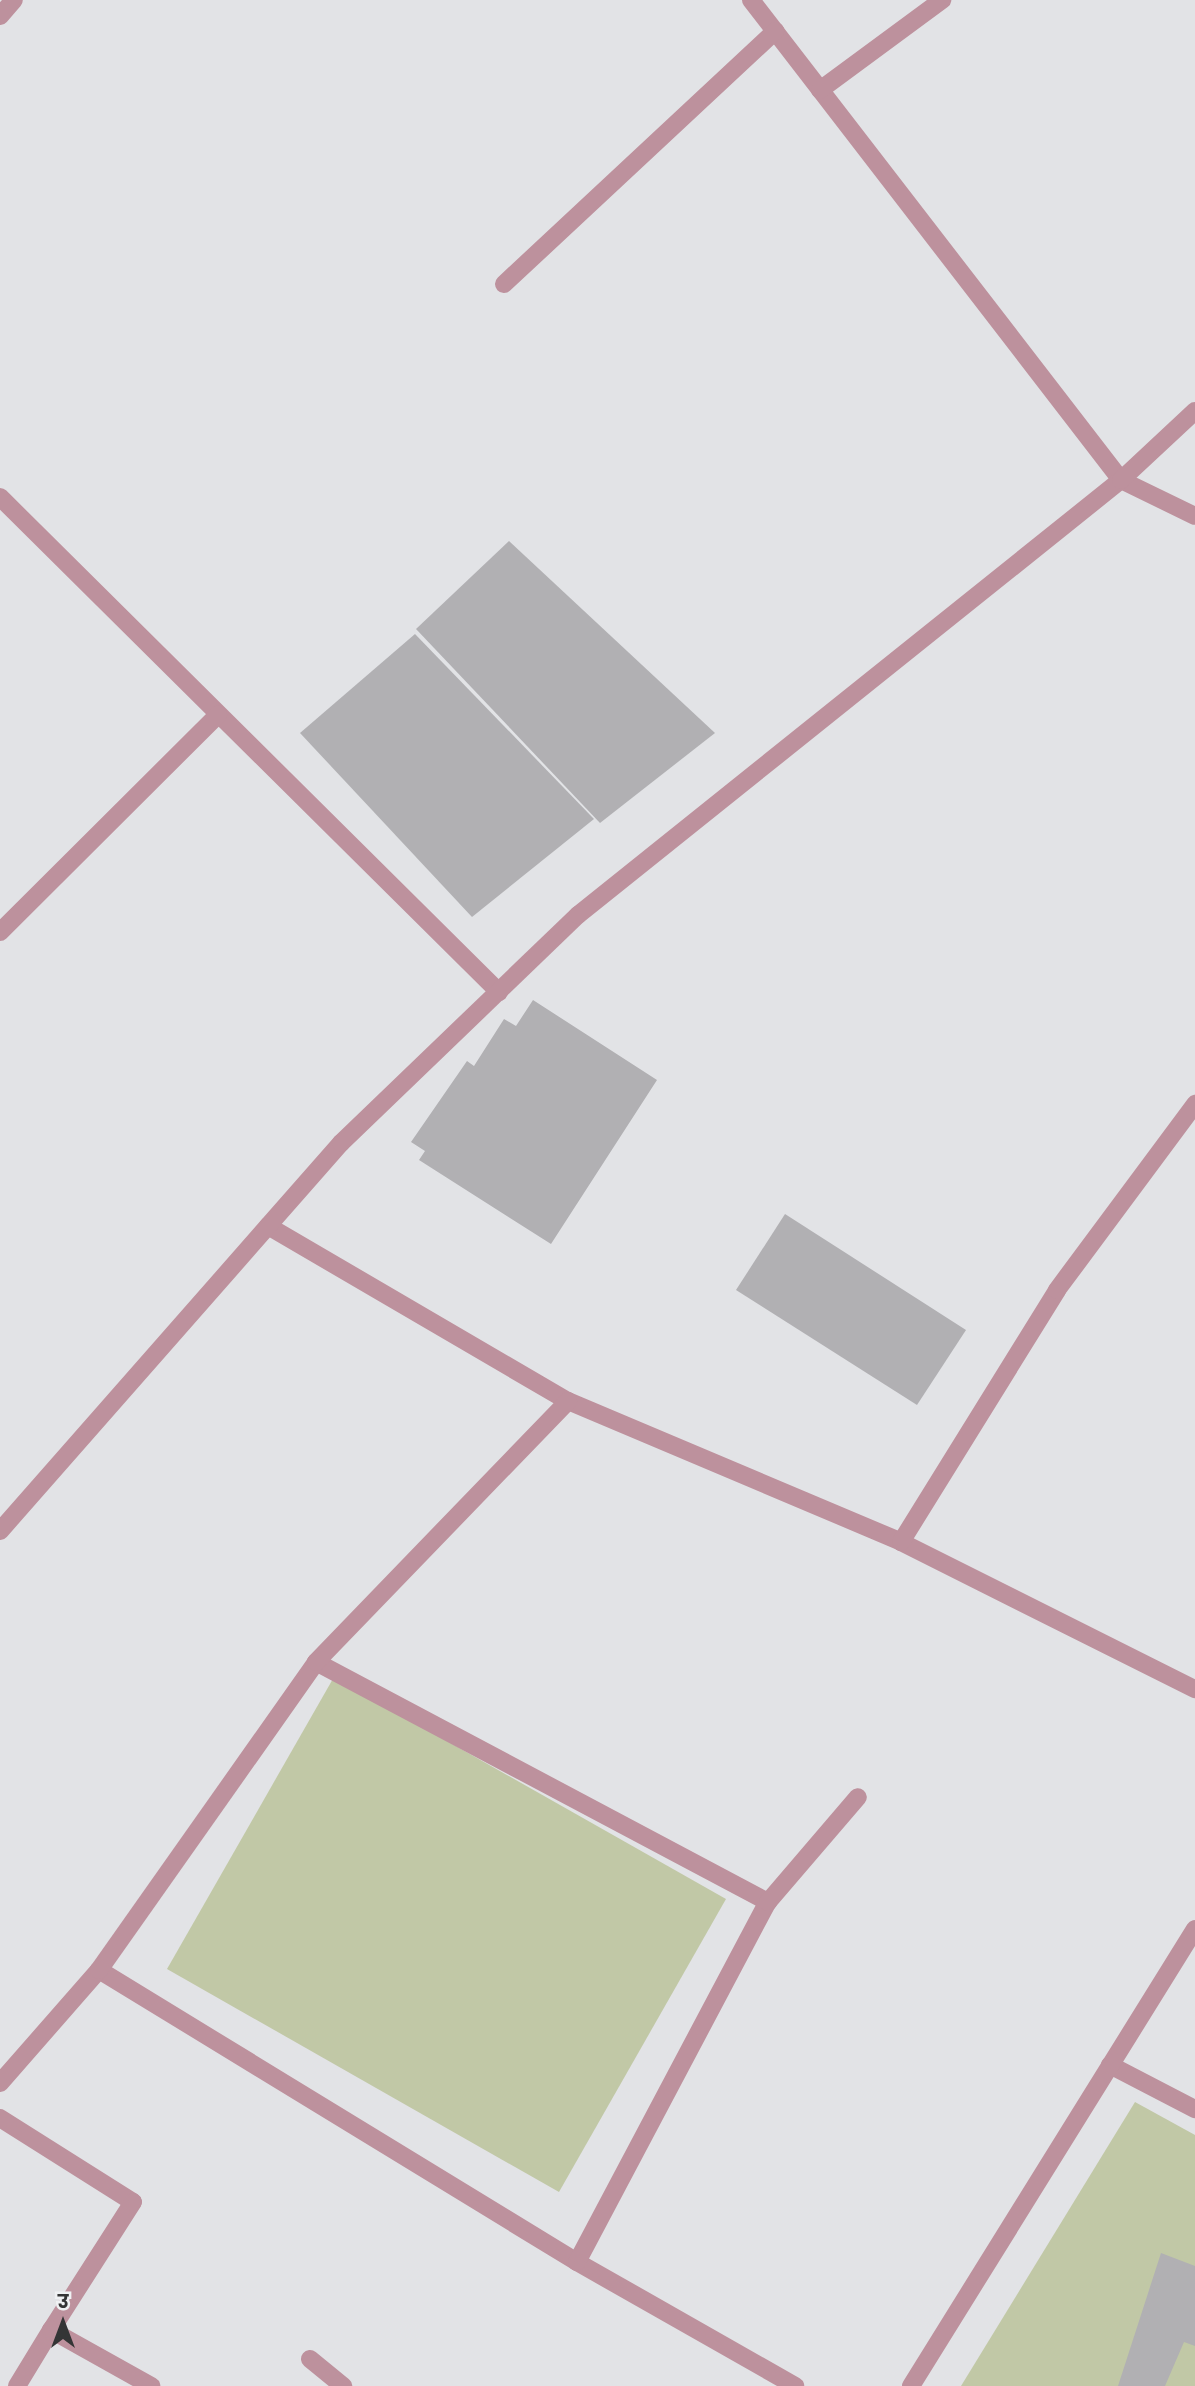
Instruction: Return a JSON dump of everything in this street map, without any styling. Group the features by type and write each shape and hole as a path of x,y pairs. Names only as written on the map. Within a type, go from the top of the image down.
{"street":[{"path":"0,16 14,0"},
{"path":"751,0 1121,480 1195,516"},
{"path":"820,90 942,0"},
{"path":"504,284 775,31"},
{"path":"0,1531 341,1143 578,915 1121,480 1195,411"},
{"path":"0,497 499,992"},
{"path":"0,932 218,715"},
{"path":"901,1542 1057,1290 1195,1104"},
{"path":"268,1226 568,1401 901,1542 1195,1689"},
{"path":"0,2082 99,1970 317,1662 568,1401"},
{"path":"317,1662 768,1902"},
{"path":"577,2262 768,1902 858,1797"},
{"path":"911,2386 1195,1929"},
{"path":"99,1970 577,2262 795,2386"},
{"path":"1110,2065 1195,2109"},
{"path":"0,2118 133,2202 17,2386"},
{"path":"51,2330 152,2386"},
{"path":"310,2360 342,2386"}],"green space":[{"path":"334,1677 726,1899 559,2192 167,1969"},
{"path":"1135,2102 1195,2135 1195,2386 961,2386"}],"building":[{"path":"509,541 715,733 600,823 416,629"},
{"path":"415,634 594,819 472,917 300,733"},
{"path":"533,1000 657,1080 551,1244 419,1160 425,1151 411,1142 467,1061 474,1066 504,1019 516,1026"},
{"path":"785,1214 966,1330 917,1405 736,1290"},
{"path":"1161,2253 1195,2266 1195,2346 1184,2342 1165,2386 1118,2386"}]}
